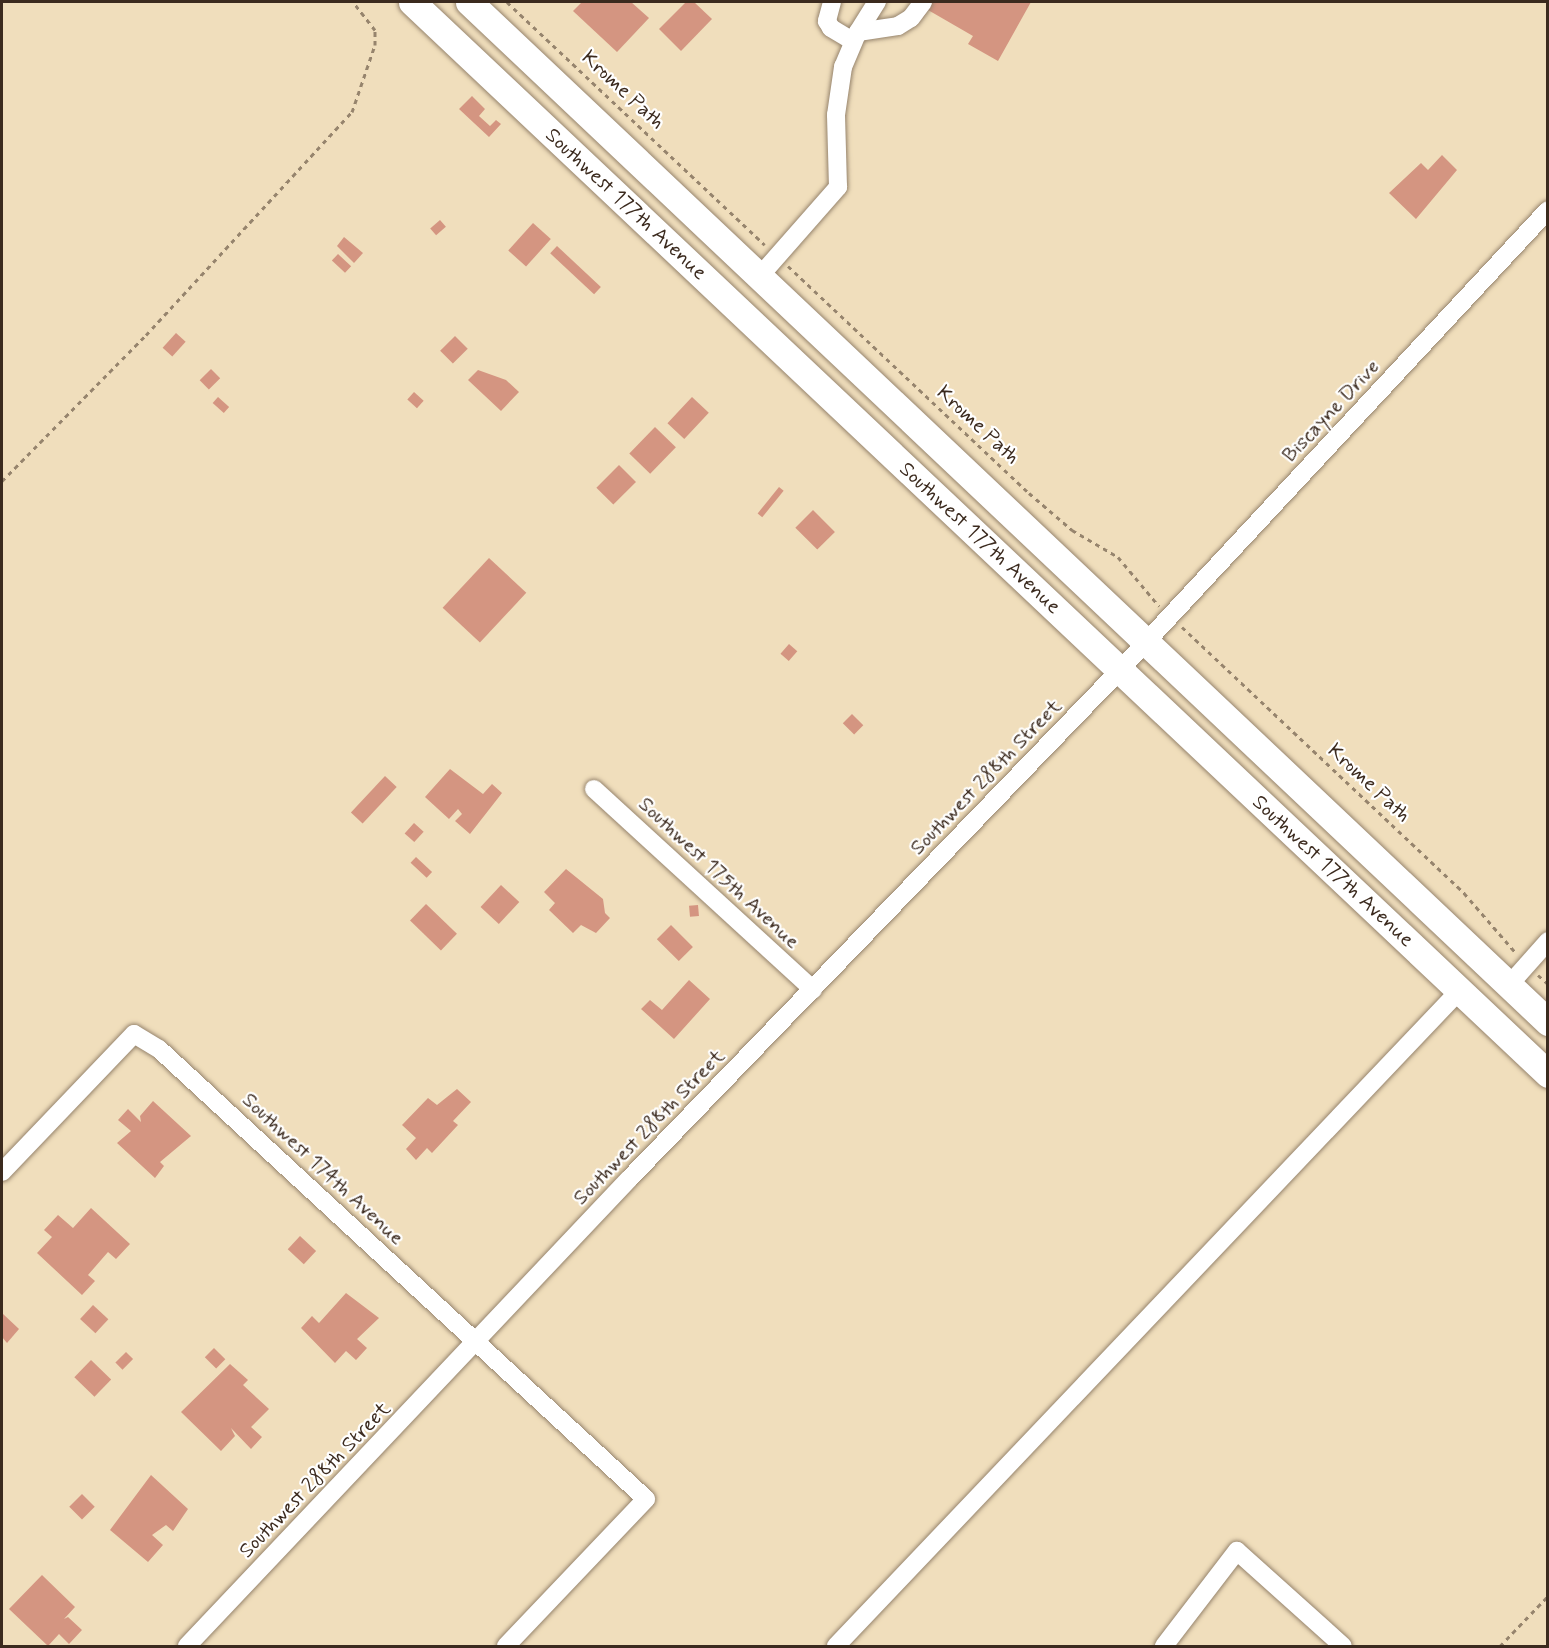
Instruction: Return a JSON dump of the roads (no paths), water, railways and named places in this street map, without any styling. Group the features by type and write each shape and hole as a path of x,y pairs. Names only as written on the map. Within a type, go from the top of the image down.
{"highway":[{"name":"Southwest 177th Avenue","path":"412,2 1548,1074"},
{"name":"Southwest 177th Avenue","path":"469,2 1548,1022"},
{"path":"435,24 467,27 513,45"}],"street":[{"path":"832,2 827,21 831,28 856,36 898,26 911,18 923,2"},
{"path":"759,277 838,188 837,103 856,36 877,2"},
{"name":"Biscayne Drive","path":"1146,641 1548,210"},
{"name":"Southwest 288th Street","path":"187,1647 1146,641"},
{"name":"Southwest 175th Avenue","path":"594,789 813,990"},
{"path":"1509,985 1548,941"},
{"path":"836,1647 1459,991"},
{"name":"Southwest 174th Avenue","path":"2,1172 134,1034 159,1049 646,1499 506,1647"},
{"path":"1164,1647 1237,1551 1343,1647"}]}
